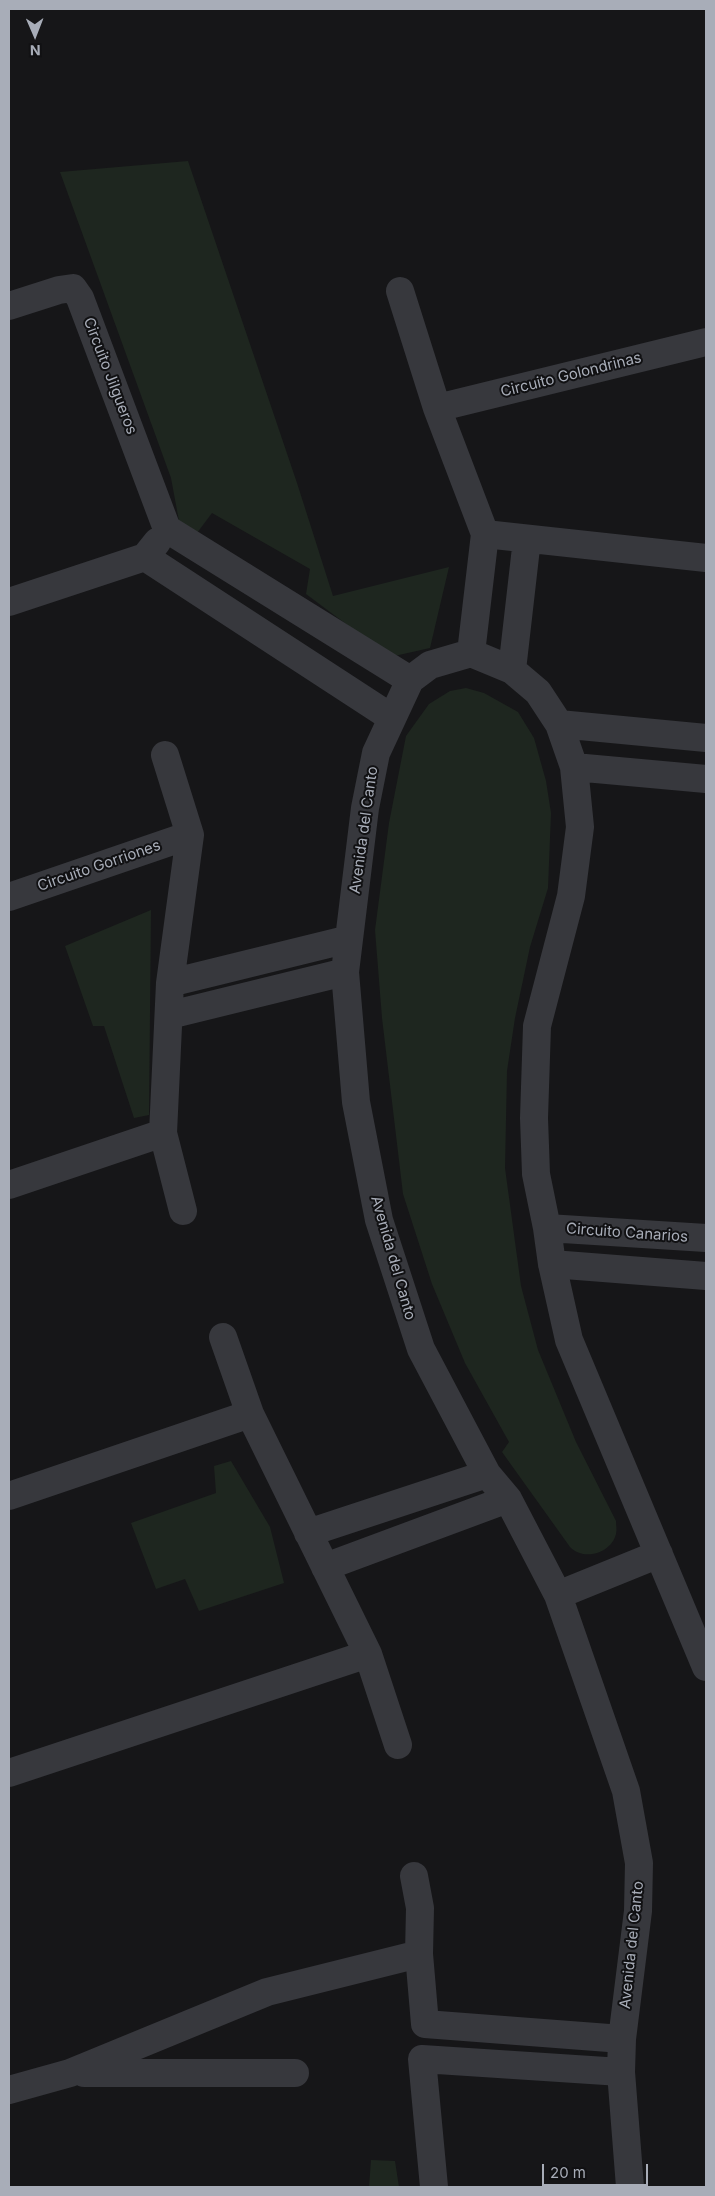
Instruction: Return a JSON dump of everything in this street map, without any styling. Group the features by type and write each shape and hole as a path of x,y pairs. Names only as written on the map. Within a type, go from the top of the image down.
{"street":[{"name":"Circuito Jilgueros","path":"9,306 59,290 73,288 80,298 167,529"},
{"path":"400,291 437,408 485,534 471,653 512,670 538,692 559,724 574,767 580,827 571,896 537,1026 534,1118 536,1174 552,1264 570,1340 706,1667"},
{"name":"Circuito Golondrinas","path":"437,408 706,342"},
{"path":"9,602 146,557 167,529 410,680"},
{"path":"485,534 706,558"},
{"path":"512,670 527,539"},
{"path":"146,557 392,718"},
{"name":"Avenida del Canto","path":"471,653 430,665 410,680 376,753 365,808 346,972 356,1102 379,1220 420,1349 487,1474 508,1499 558,1595 626,1791 639,1863 638,1911 622,2039 621,2072 630,2187"},
{"path":"559,724 706,738"},
{"path":"165,755 190,834 170,983 170,1015 163,1132 183,1211"},
{"path":"574,767 706,780"},
{"name":"Circuito Gorriones","path":"9,898 190,834"},
{"path":"170,983 349,939"},
{"path":"170,1015 346,972"},
{"path":"9,1185 163,1132"},
{"name":"Circuito Canarios","path":"547,1228 706,1238"},
{"path":"552,1264 706,1276"},
{"path":"223,1338 250,1414 368,1654 398,1745"},
{"path":"9,1496 250,1414"},
{"path":"308,1533 487,1474"},
{"path":"325,1567 508,1499"},
{"path":"558,1595 659,1554"},
{"path":"9,1773 368,1654"},
{"path":"414,1876 420,1908 420,1954 425,2024 622,2039"},
{"path":"9,2090 70,2072 267,1992 420,1954"},
{"path":"434,2187 422,2059 621,2072"},
{"path":"70,2072 295,2073"}],"shaded area":[{"path":"188,161 297,483 333,596 449,567 430,648 390,657 306,594 310,569 212,513 197,533 179,521 171,478 60,172"},
{"path":"466,688 484,693 518,712 534,738 546,781 551,813 548,888 530,947 515,1018 507,1071 505,1168 521,1286 538,1350 576,1442 616,1521 616,1532 613,1541 603,1551 596,1553 582,1554 570,1547 502,1452 509,1442 465,1363 432,1284 403,1194 382,1018 375,930 389,823 406,736 429,704 450,691"},
{"path":"151,910 149,1115 134,1118 104,1026 93,1026 65,946"},
{"path":"231,1461 270,1527 284,1583 199,1611 185,1579 156,1589 131,1523 216,1493 214,1466"},
{"path":"371,2160 395,2161 399,2187 369,2187"}]}
